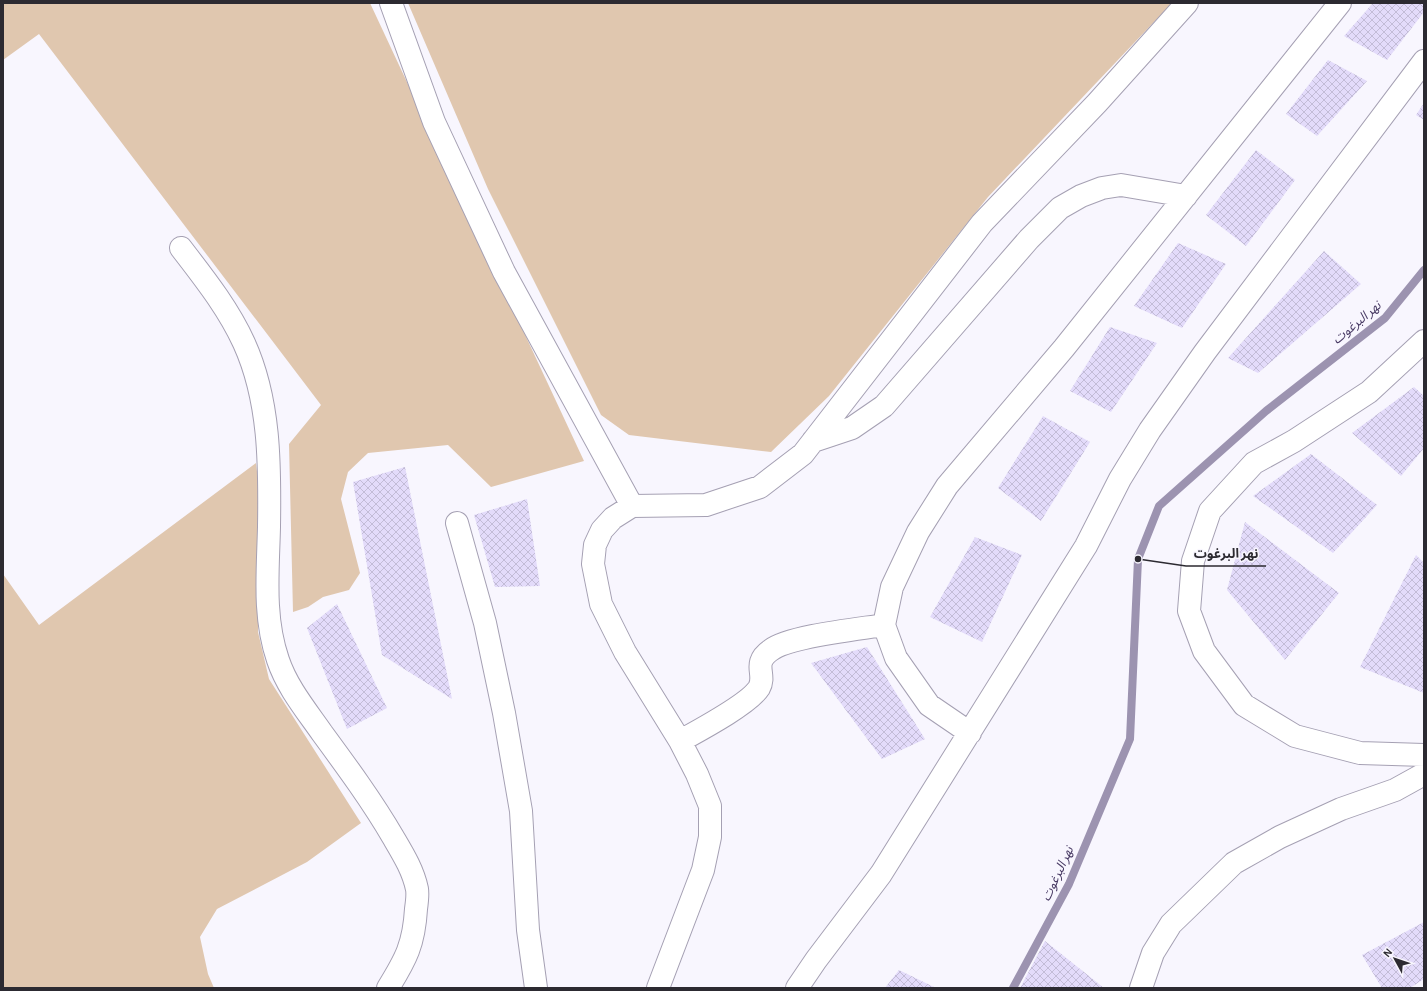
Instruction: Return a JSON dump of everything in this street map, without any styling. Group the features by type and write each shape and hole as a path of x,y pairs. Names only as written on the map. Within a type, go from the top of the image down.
{"street":[{"path":"391,3 434,122 504,272 632,506"},
{"path":"658,988 703,870 710,837 710,806 697,774 680,741 625,652 601,604 593,564 595,545 600,535 613,518 632,506 706,505 760,487 803,454 982,223 1097,103 1187,3"},
{"path":"970,733 929,705 896,658 884,625 892,587 918,532 947,486 1064,348 1340,3"},
{"path":"797,988 816,960 881,874 1086,546 1120,479 1150,430 1205,352 1424,61"},
{"path":"813,441 852,428 884,406 1029,239 1060,208 1081,196 1102,188 1121,185 1186,196"},
{"path":"181,248 214,292 244,343 261,393 268,438 270,482 266,584 270,626 278,659 287,680 308,713 380,814 411,868 417,891 414,937 403,963 388,988"},
{"path":"1424,341 1369,392 1294,441 1254,463 1210,511 1194,561 1189,611 1204,651 1244,705 1295,736 1360,753 1424,755"},
{"path":"457,523 485,623 504,713 521,811 528,930 536,988"},
{"path":"680,741 742,704 756,691 759,688 761,680 760,666 763,657 772,649 795,641 884,625"},
{"path":"1141,988 1153,952 1171,924 1234,863 1286,834 1341,809 1395,790 1424,774"}],"shaded area":[{"path":"3,3 370,3 584,461 491,487 448,445 368,453 348,472 341,499 360,573 349,590 323,597 308,607 293,612 289,444 321,405 39,34 3,60"},
{"path":"408,3 1172,3 988,197 829,396 771,452 629,435 601,415 488,189"},
{"path":"256,463 259,489 258,632 269,679 361,823 307,862 217,909 200,937 208,974 214,988 3,988 3,574 39,625"}],"building":[{"path":"1373,3 1424,3 1424,12 1387,60 1344,36"},
{"path":"1328,60 1367,81 1317,136 1286,114"},
{"path":"1424,103 1424,120 1416,115"},
{"path":"1256,150 1295,180 1246,246 1206,215"},
{"path":"1178,243 1226,264 1182,328 1134,306"},
{"path":"1324,251 1361,284 1258,373 1228,358"},
{"path":"1110,327 1157,343 1111,412 1070,391"},
{"path":"1414,387 1424,396 1424,448 1401,476 1352,433"},
{"path":"1043,416 1090,442 1041,521 998,488"},
{"path":"1311,454 1377,505 1333,553 1253,496"},
{"path":"405,467 452,699 382,655 353,482"},
{"path":"527,499 540,586 495,587 474,515"},
{"path":"1245,522 1339,593 1285,660 1227,590"},
{"path":"975,537 1022,555 982,642 930,617"},
{"path":"1416,555 1424,563 1424,693 1360,667"},
{"path":"337,604 387,708 347,729 307,628"},
{"path":"867,647 925,739 882,759 811,663"},
{"path":"1424,922 1424,979 1410,988 1382,988 1362,955"},
{"path":"1045,941 1104,988 1020,988"},
{"path":"899,970 936,988 885,988"}],"waterway":[{"name":"نهر البرغوت","path":"1013,988 1069,884 1130,739 1138,559 1159,506 1266,411 1385,318 1424,270"}],"place":[{"name":"نهر البرغوت","path":"1138,559"}]}
